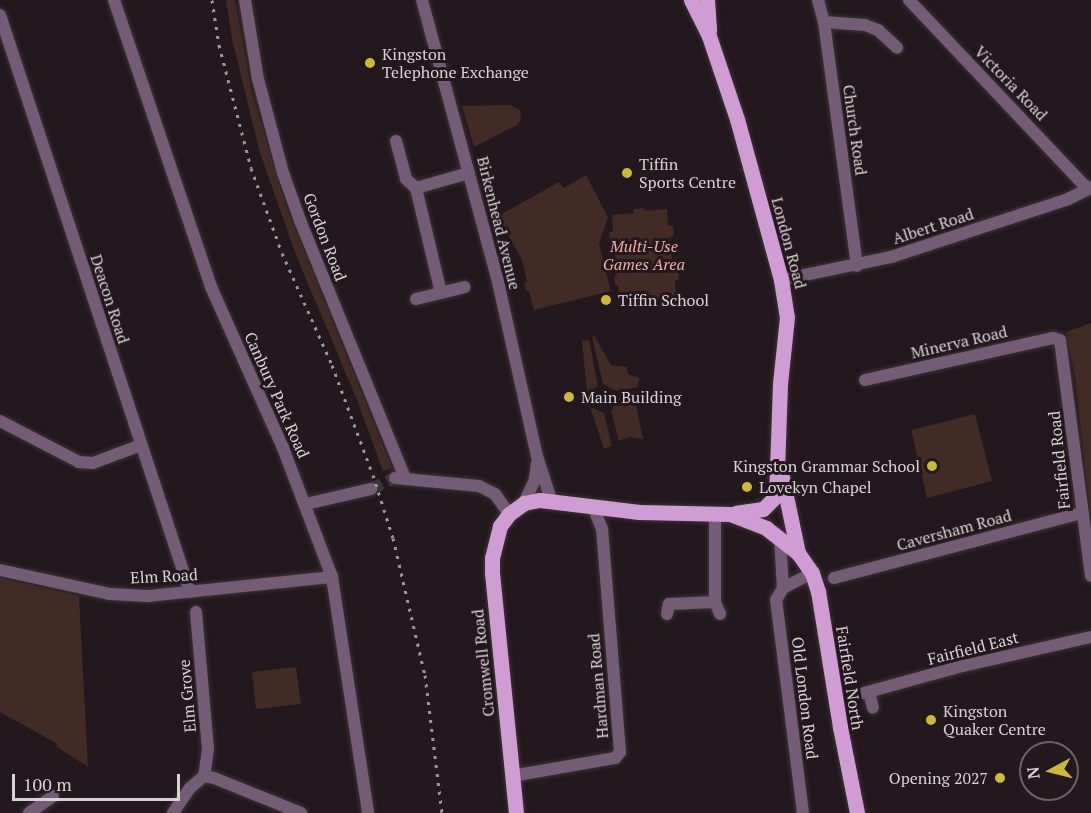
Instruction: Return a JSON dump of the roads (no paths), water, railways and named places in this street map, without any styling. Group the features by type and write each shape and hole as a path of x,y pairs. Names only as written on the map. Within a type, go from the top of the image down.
{"main road":[{"name":"London Road","path":"691,0 709,36 737,119 781,280 787,317 779,399 779,466"},
{"name":"London Road","path":"707,0 709,36"},
{"path":"509,514 524,503 551,500 639,512 722,514 760,510 776,496 779,466"},
{"path":"779,466 798,553"},
{"name":"Cromwell Road","path":"509,514 500,526 495,542 492,574 516,813"},
{"path":"722,514 758,524 798,553"},
{"name":"Fairfield North","path":"798,553 812,573 818,591 840,727 857,813"}],"street":[{"name":"Canbury Park Road","path":"114,0 211,287 306,504 332,577 368,813"},
{"name":"Gordon Road","path":"245,0 258,79 283,173 400,478 479,486 495,494 509,514"},
{"name":"Birkenhead Avenue","path":"422,0 498,282 537,456 551,500"},
{"name":"Church Road","path":"818,0 824,22 858,266"},
{"name":"Victoria Road","path":"909,0 1084,185 1091,188"},
{"name":"Deacon Road","path":"0,15 190,592"},
{"path":"824,22 865,25 878,30 897,48"},
{"path":"396,141 406,179 416,188 441,293"},
{"path":"416,188 469,173"},
{"name":"Albert Road","path":"781,280 818,273 828,268 858,266 1068,199 1091,188"},
{"path":"416,299 465,287"},
{"name":"Minerva Road","path":"865,380 1053,338 1060,340"},
{"name":"Fairfield Road","path":"1060,340 1091,576"},
{"path":"0,421 79,462 93,463 141,445"},
{"name":"Birkenhead Avenue","path":"524,503 535,480 537,456"},
{"path":"306,504 365,490"},
{"name":"Hardman Road","path":"512,776 615,758 620,752 603,538 600,520 593,507"},
{"name":"Caversham Road","path":"834,578 1081,513"},
{"path":"720,614 715,602 722,514"},
{"name":"Old London Road","path":"780,538 783,588 777,600 803,813"},
{"name":"Elm Road","path":"0,570 110,594 148,596 332,577"},
{"path":"783,588 812,573"},
{"path":"667,614 669,604 715,602"},
{"name":"Elm Grove","path":"196,612 208,748 204,776"},
{"name":"Fairfield East","path":"873,708 866,693 963,666 1091,637"},
{"path":"173,813 190,788 204,776 301,813"},
{"path":"29,813 53,796"}],"tunnel":[{"path":"371,489 395,478"}],"railway":[{"path":"212,0 219,45 251,168 282,253 332,365 373,475 393,538 425,675 442,813"}],"place":[{"name":"Kingston Telephone Exchange","path":"370,63"},
{"name":"Tiffin Sports Centre","path":"627,173"},
{"name":"Tiffin School","path":"606,300"},
{"name":"Main Building","path":"569,397"},
{"name":"Kingston Grammar School","path":"932,466"},
{"name":"Lovekyn Chapel","path":"747,487"},
{"name":"Kingston Quaker Centre","path":"931,720"},
{"name":"Opening 2027","path":"1000,778"}],"park label":[{"name":"Multi-Use Games Area","path":"644,255"}]}
